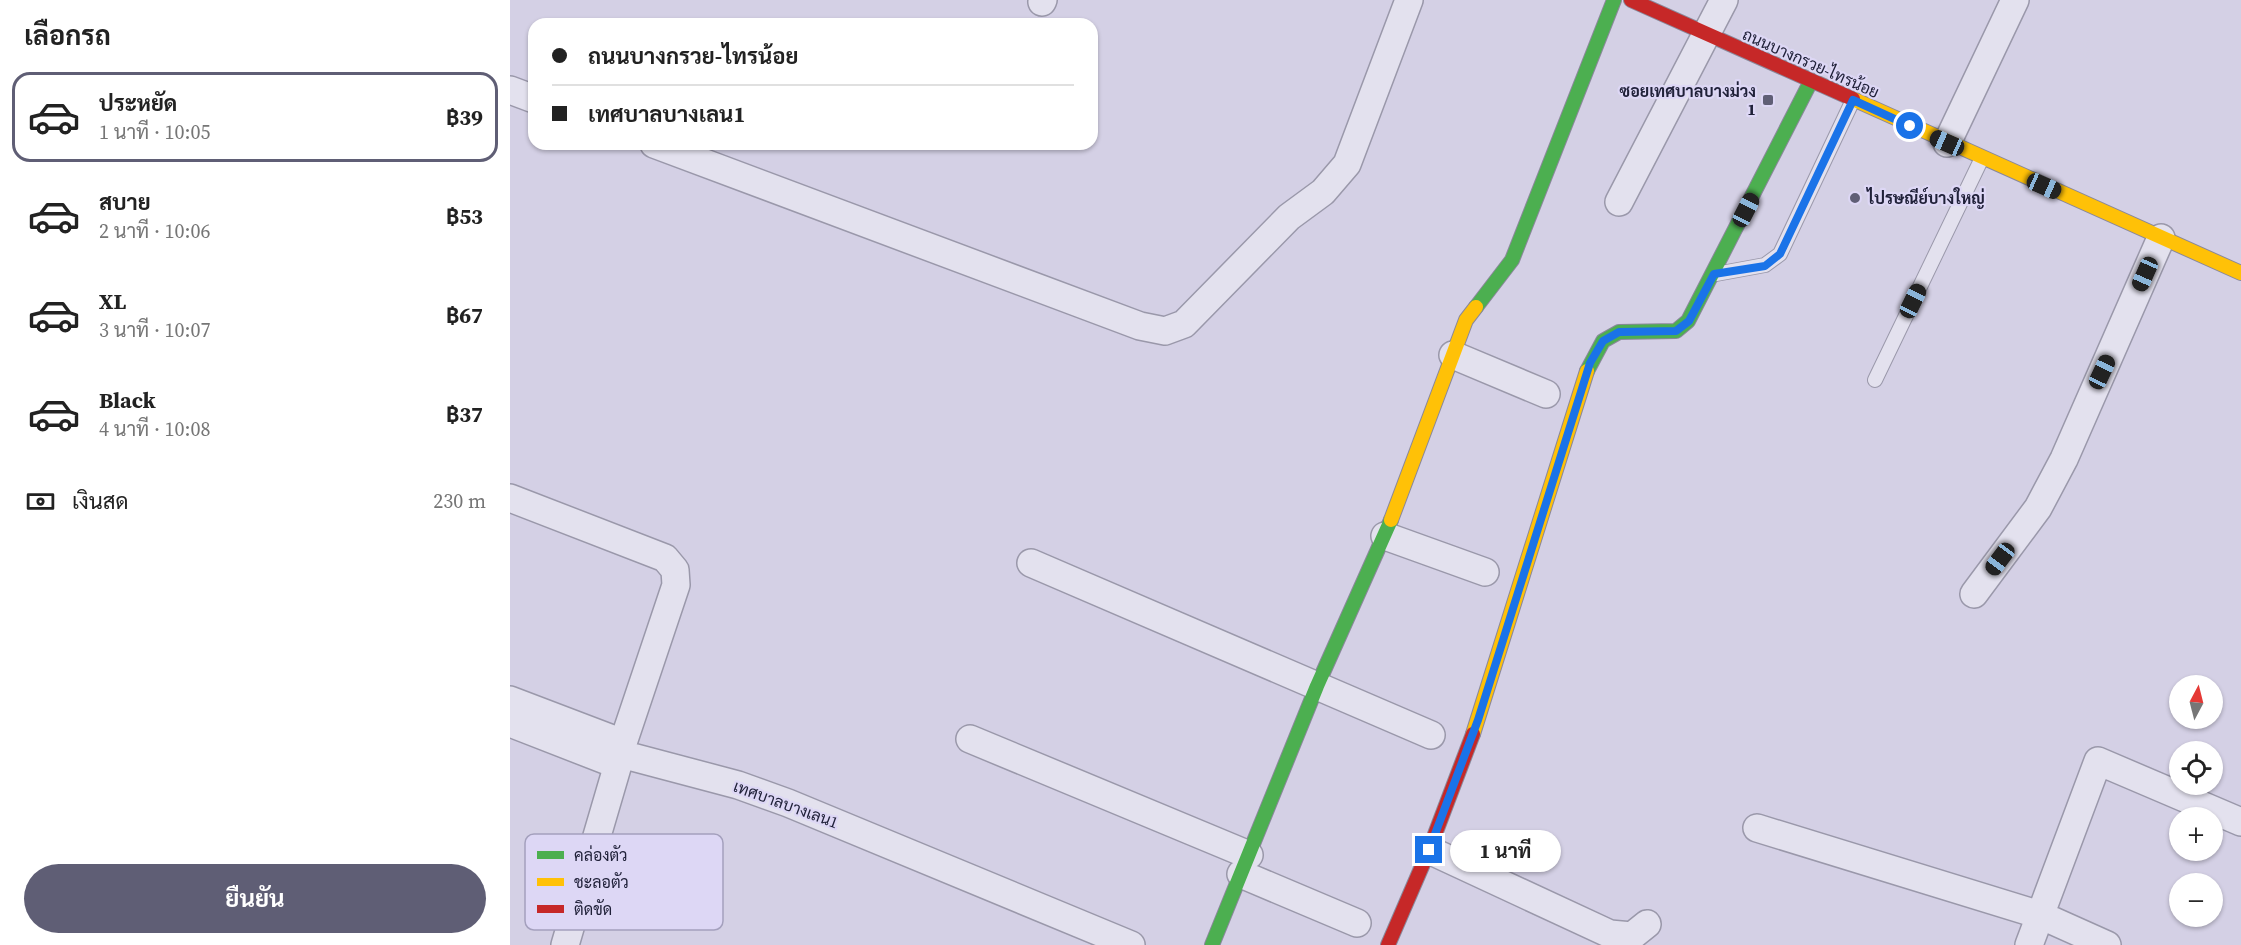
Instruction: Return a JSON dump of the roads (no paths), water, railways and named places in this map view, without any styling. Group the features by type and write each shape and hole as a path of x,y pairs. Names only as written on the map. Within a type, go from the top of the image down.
{"street":[{"path":"670,150 1140,326 1165,331 1184,324 1289,217 1323,192 1347,164 1409,0"},
{"path":"1212,945 1317,686 1384,536 1466,320 1512,260 1614,0"},
{"name":"ถนนบางกรวย-ไทรน้อย","path":"1631,0 2241,273"},
{"path":"1619,202 1708,35 1724,0"},
{"path":"1947,143 2015,0"},
{"path":"1388,945 1429,850 1478,720 1590,363 1603,341 1619,332 1676,331 1689,321 1811,81"},
{"path":"510,90 528,97"},
{"path":"1974,594 2043,498 2064,459 2161,238"},
{"path":"1453,355 1546,394"},
{"path":"510,498 665,558 675,570 676,585 620,754 597,834"},
{"path":"1384,536 1485,572"},
{"path":"1031,562 1431,735"},
{"path":"510,700 620,754"},
{"path":"510,723 620,754"},
{"path":"970,739 1245,864 1357,923"},
{"name":"เทศบาลบางเลน1","path":"620,754 738,785 788,803 1131,945"},
{"path":"2029,945 2098,761 2241,822"},
{"path":"1757,828 2040,915 2107,945"},
{"path":"1429,850 1610,934 1632,936 1647,924"},
{"path":"565,945 569,930"}],"lane":[{"path":"1714,274 1765,266 1780,254 1853,100"},
{"path":"1875,380 1982,158"}],"place":[{"name":"ซอยเทศบาลบางม่วง 1","path":"1768,100"},
{"name":"ไปรษณีย์บางใหญ่","path":"1855,198"}]}
